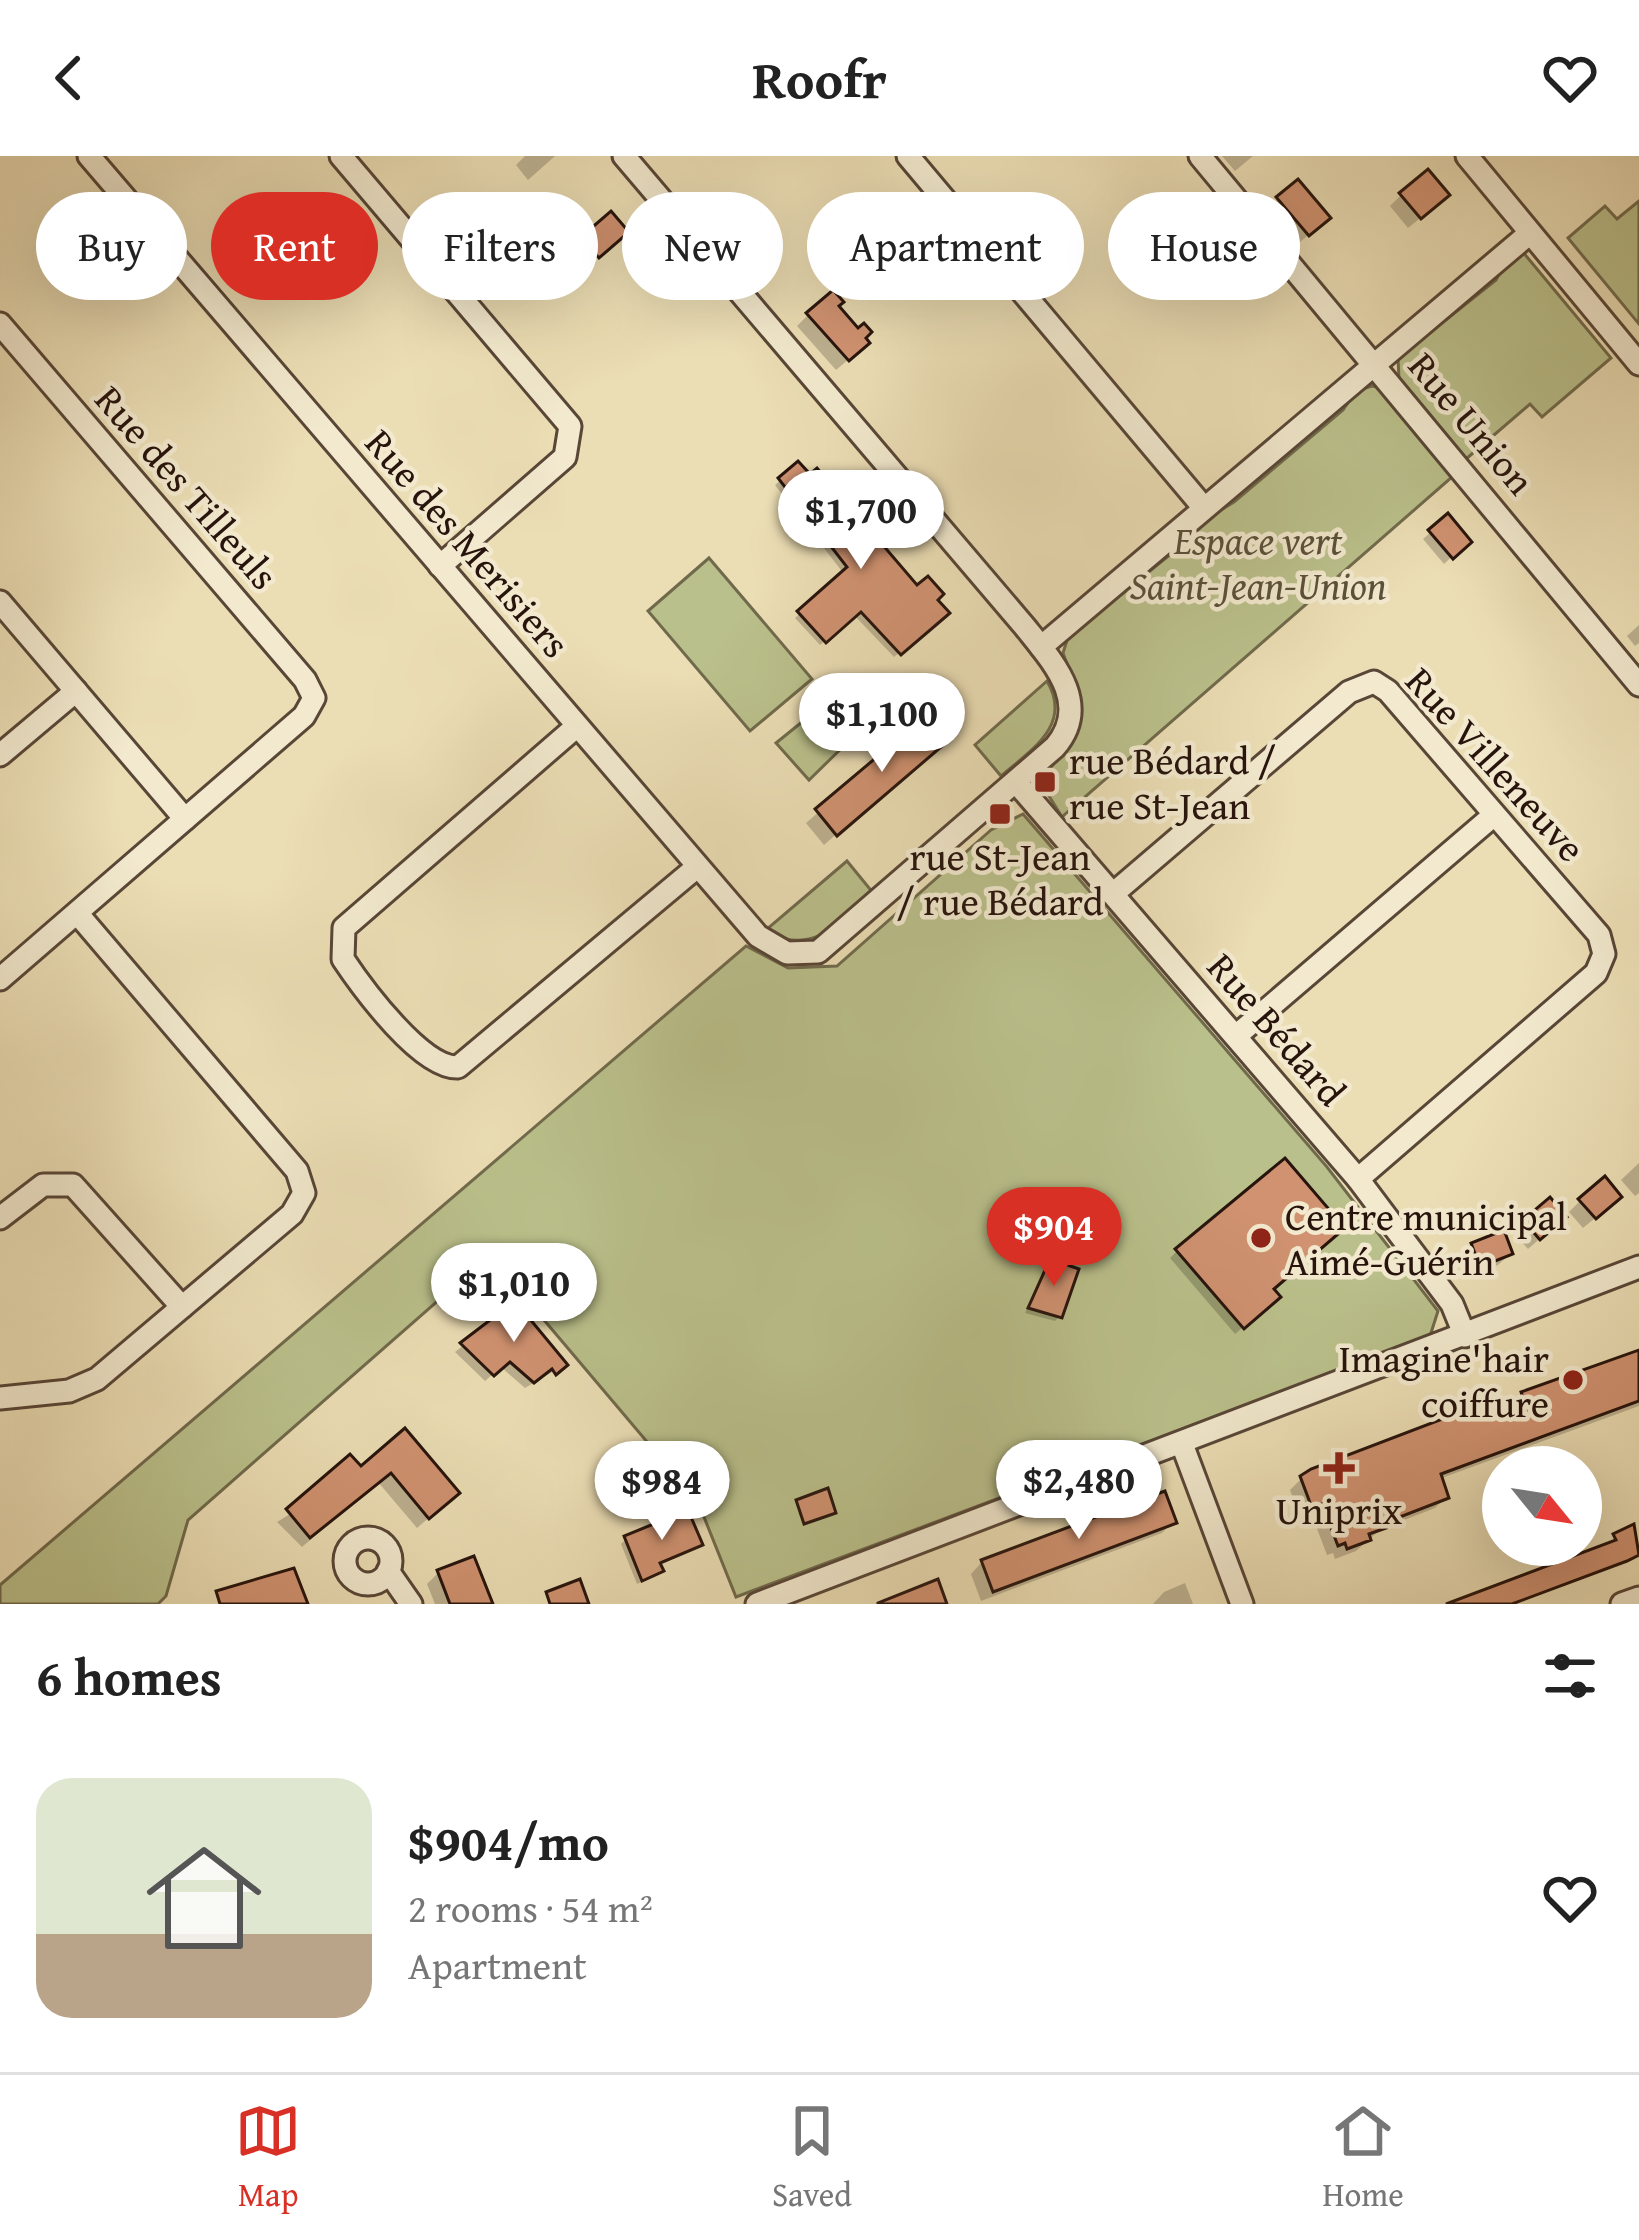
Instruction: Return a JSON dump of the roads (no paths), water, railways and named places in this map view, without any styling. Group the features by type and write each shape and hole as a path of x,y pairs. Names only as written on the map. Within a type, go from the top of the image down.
{"street":[{"name":"Rue des Merisiers","path":"88,156 764,942 787,953 806,954 834,944 1016,782"},
{"path":"340,156 570,426 565,457 440,566"},
{"path":"624,156 1042,647 1069,690 1070,721 1061,740 1016,782"},
{"path":"908,156 1204,508"},
{"name":"Rue Union","path":"1200,156 1639,685"},
{"path":"1467,156 1639,364"},
{"path":"1042,647 1530,233"},
{"name":"Rue des Tilleuls","path":"0,324 305,680 314,698 304,716 185,819"},
{"path":"0,602 185,819 0,979"},
{"name":"Rue Villeneuve","path":"1114,893 1367,682 1388,691 1599,935 1601,964 1358,1179"},
{"path":"0,755 76,691"},
{"path":"578,726 344,928 343,959 364,986 430,1061 458,1066 697,867"},
{"name":"Rue Bédard","path":"1016,782 1358,1179 1452,1304 1465,1336"},
{"path":"1236,1036 1494,815"},
{"path":"0,1398 82,1386 300,1205 303,1182 287,1160 77,913"},
{"path":"0,1217 43,1185 73,1185 182,1307"},
{"path":"758,1604 1639,1267"},
{"path":"1182,1444 1242,1604"},
{"path":"388,1571 411,1604"},
{"path":"1622,1604 1639,1598"}],"place":[{"name":"rue Bédard / rue St-Jean","path":"1045,782"},
{"name":"rue St-Jean / rue Bédard","path":"1000,814"},
{"name":"Centre municipal Aimé-Guérin","path":"1261,1238"},
{"name":"Imagine'hair coiffure","path":"1573,1380"},
{"name":"Uniprix","path":"1339,1468"}],"park label":[{"name":"Espace vert Saint-Jean-Union","path":"1258,562"}]}
